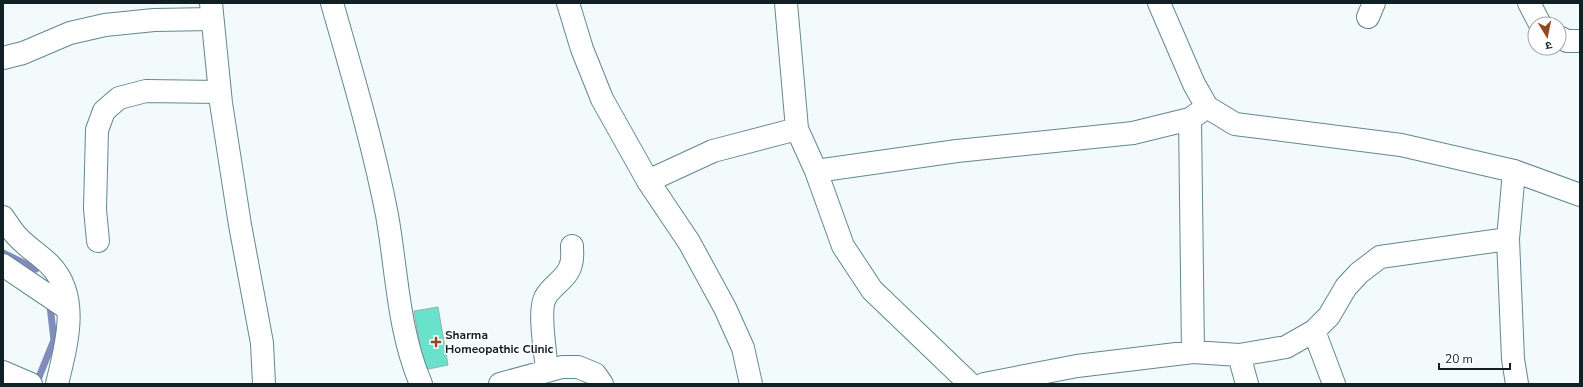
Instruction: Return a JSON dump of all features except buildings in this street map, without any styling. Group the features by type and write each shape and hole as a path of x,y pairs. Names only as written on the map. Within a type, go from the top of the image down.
{"street":[{"path":"332,3 370,135 387,215 404,330 415,371 421,384"},
{"path":"568,3 582,49 602,99 648,181 689,242 725,308 743,348 751,384"},
{"path":"786,3 797,129 816,171 843,246 872,290 970,384"},
{"path":"1159,3 1194,84 1199,113 1193,352"},
{"path":"1529,3 1536,16"},
{"path":"3,58 23,53 70,33 105,25 154,20 211,11 219,92 240,225 262,343 264,384"},
{"path":"1567,41 1580,41"},
{"path":"98,241 95,209 98,130 104,111 119,98 146,91 219,92"},
{"path":"816,171 957,151 1133,133 1199,113 1235,124 1401,145 1514,171 1580,195"},
{"path":"648,181 713,150 797,129"},
{"path":"1514,171 1508,239 1513,359 1517,384"},
{"path":"3,217 15,235 51,265 64,286 68,309 68,335 57,384"},
{"path":"984,384 1077,366 1193,352 1239,355 1286,347 1314,332 1329,316 1346,287 1359,273 1380,257 1508,239"},
{"path":"547,371 542,314 544,298 566,275 571,265 572,246"},
{"path":"3,265 68,309"},
{"path":"1314,332 1334,384"},
{"path":"1239,355 1247,384"},
{"path":"507,383 562,367 578,367 595,374 602,384"},
{"path":"3,372 31,384"}],"waterway":[{"path":"3,253 36,269"},
{"path":"39,377 54,340 50,306"}],"place":[{"name":"Sharma Homeopathic Clinic","path":"436,342"}]}
